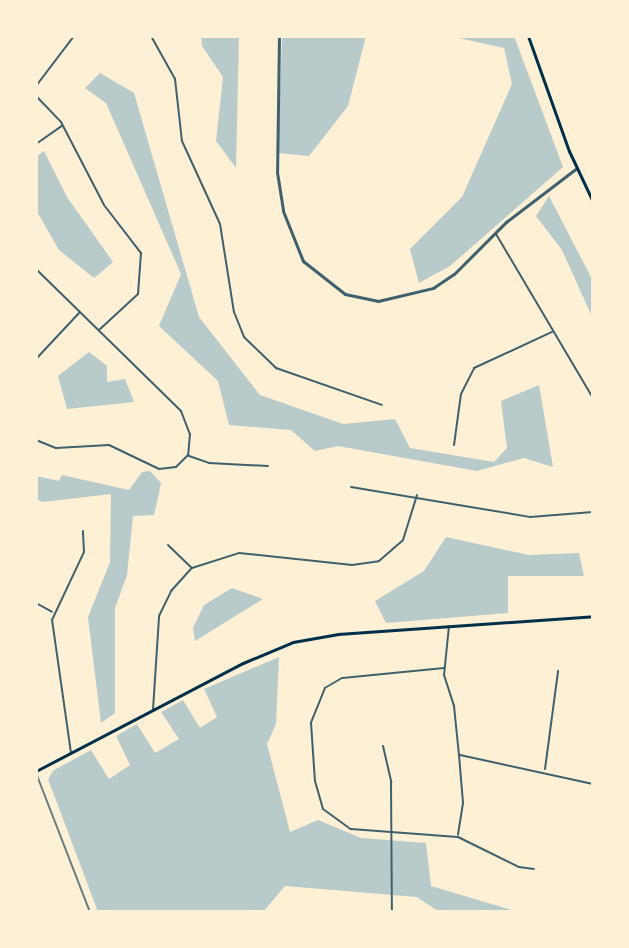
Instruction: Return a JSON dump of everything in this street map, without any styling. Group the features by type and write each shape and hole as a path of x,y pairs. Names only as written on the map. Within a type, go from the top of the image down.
{"main road":[{"path":"528,36 577,168 593,202"},
{"path":"36,771 293,642 449,626 593,616"}],"street":[{"path":"36,86 74,36"},
{"path":"151,36 175,79 182,141 220,224 234,312 244,337 262,357 284,372 382,405"},
{"path":"279,36 279,197 291,239 317,277 356,298 411,296 454,274 495,232 577,168"},
{"path":"36,96 63,125 104,205 133,236 142,259 138,294 99,330"},
{"path":"36,144 63,125"},
{"path":"495,232 593,398"},
{"path":"36,269 181,411 190,434 188,455 176,467 159,469 109,445 56,448 36,440"},
{"path":"36,359 80,312"},
{"path":"454,445 461,394 474,368 553,331"},
{"path":"188,455 209,463 268,466"},
{"path":"351,487 417,495 530,517 593,512"},
{"path":"153,711 159,616 171,591 192,568 239,553 352,565 379,561 403,540 417,495"},
{"path":"71,754 53,613 84,552 83,531"},
{"path":"168,545 192,568"},
{"path":"36,603 53,613"},
{"path":"449,626 444,668 459,755 463,803 458,837"},
{"path":"444,668 342,678 325,688 315,704 315,781 323,809 351,829 458,837 519,867 534,869"},
{"path":"545,770 558,671"},
{"path":"383,746 390,768 392,912"},
{"path":"459,755 545,770 593,784"}],"shaded area":[{"path":"201,36 239,36 236,168 216,141 223,77 202,46"},
{"path":"282,36 366,36 348,106 309,156 278,153"},
{"path":"450,36 514,36 563,167 450,266 419,283 410,249 462,197 512,84 504,48"},
{"path":"100,73 134,93 199,317 260,395 343,424 395,419 410,448 494,462 507,448 501,401 539,385 553,467 524,458 477,471 338,446 315,451 291,430 229,425 218,381 159,326 181,274 106,103 85,88"},
{"path":"44,151 67,197 113,262 94,278 59,250 36,210 36,157"},
{"path":"549,196 593,281 593,319 562,250 536,216"},
{"path":"89,352 107,366 107,382 125,379 134,402 67,409 58,376"},
{"path":"150,471 161,483 154,515 133,516 127,575 115,608 115,713 101,723 88,617 110,562 111,494 43,502 36,499 36,476 59,481 62,475 129,490 142,472"},
{"path":"446,537 529,555 579,553 584,576 508,576 508,613 386,623 375,601 424,571"},
{"path":"232,588 263,599 195,641 193,628 204,605"},
{"path":"279,657 276,724 267,744 290,832 318,820 361,838 426,843 431,886 518,912 439,912 417,897 285,886 263,912 98,912 48,779 54,770 91,750 109,779 130,765 116,736 137,724 155,753 179,739 161,712 183,700 200,728 217,717 204,689"}],"railway":[{"path":"36,773 90,912"}]}
